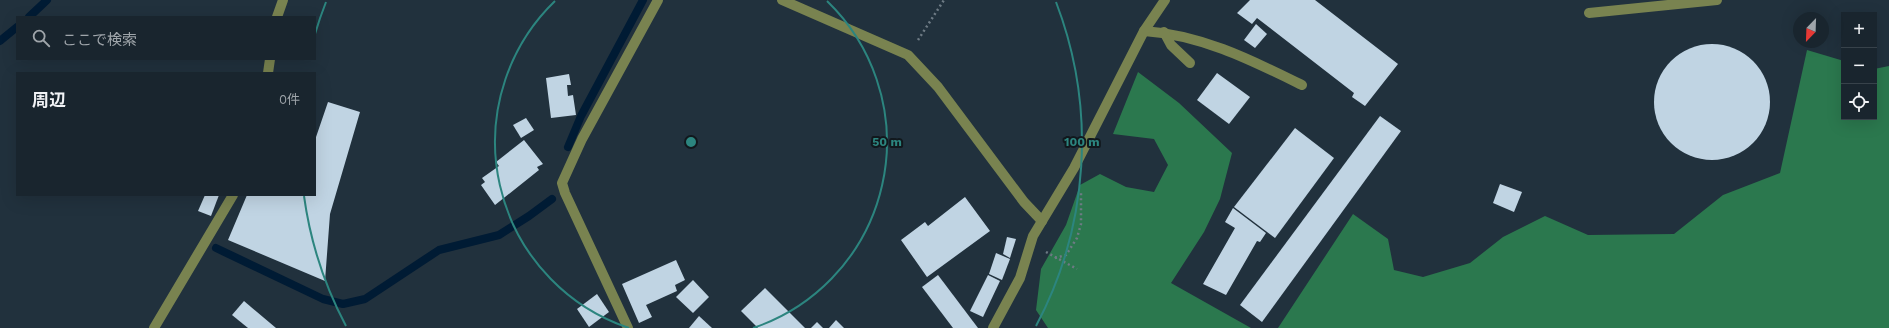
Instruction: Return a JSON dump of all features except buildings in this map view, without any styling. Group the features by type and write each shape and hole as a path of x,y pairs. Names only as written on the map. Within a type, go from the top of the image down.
{"street":[{"path":"277,16 283,0"},
{"path":"628,328 565,193 562,183 582,139 658,0"},
{"path":"782,0 908,55 938,87 1024,202 1042,222"},
{"path":"994,328 1020,278 1031,243 1074,168 1144,31 1165,0"},
{"path":"1589,13 1717,0"},
{"path":"1144,31 1164,32 1192,38 1238,54 1302,85"},
{"path":"1164,32 1171,45 1190,62"},
{"path":"268,72 270,60"},
{"path":"154,328 232,196"}],"path":[{"path":"908,55 944,0"},
{"path":"1055,258 1066,255 1077,238 1081,224 1082,198 1074,168"},
{"path":"1031,243 1055,258 1077,269"}],"green space":[{"path":"1807,50 1841,60 1841,120 1877,120 1877,68 1889,66 1889,328 1278,328 1353,214 1388,239 1394,270 1423,277 1470,263 1503,237 1545,216 1588,235 1674,234 1723,195 1780,173"},
{"path":"1138,72 1179,103 1232,153 1220,199 1204,232 1171,283 1251,328 1048,328 1036,310 1041,269 1066,225 1080,185 1100,174 1126,187 1154,192 1168,165 1154,139 1113,134"}],"waterway":[{"path":"30,16 47,0"},
{"path":"568,147 581,116 643,0"},
{"path":"0,41 16,28"},
{"path":"216,248 323,299 343,304 365,299 439,250 499,235 552,199"}]}
